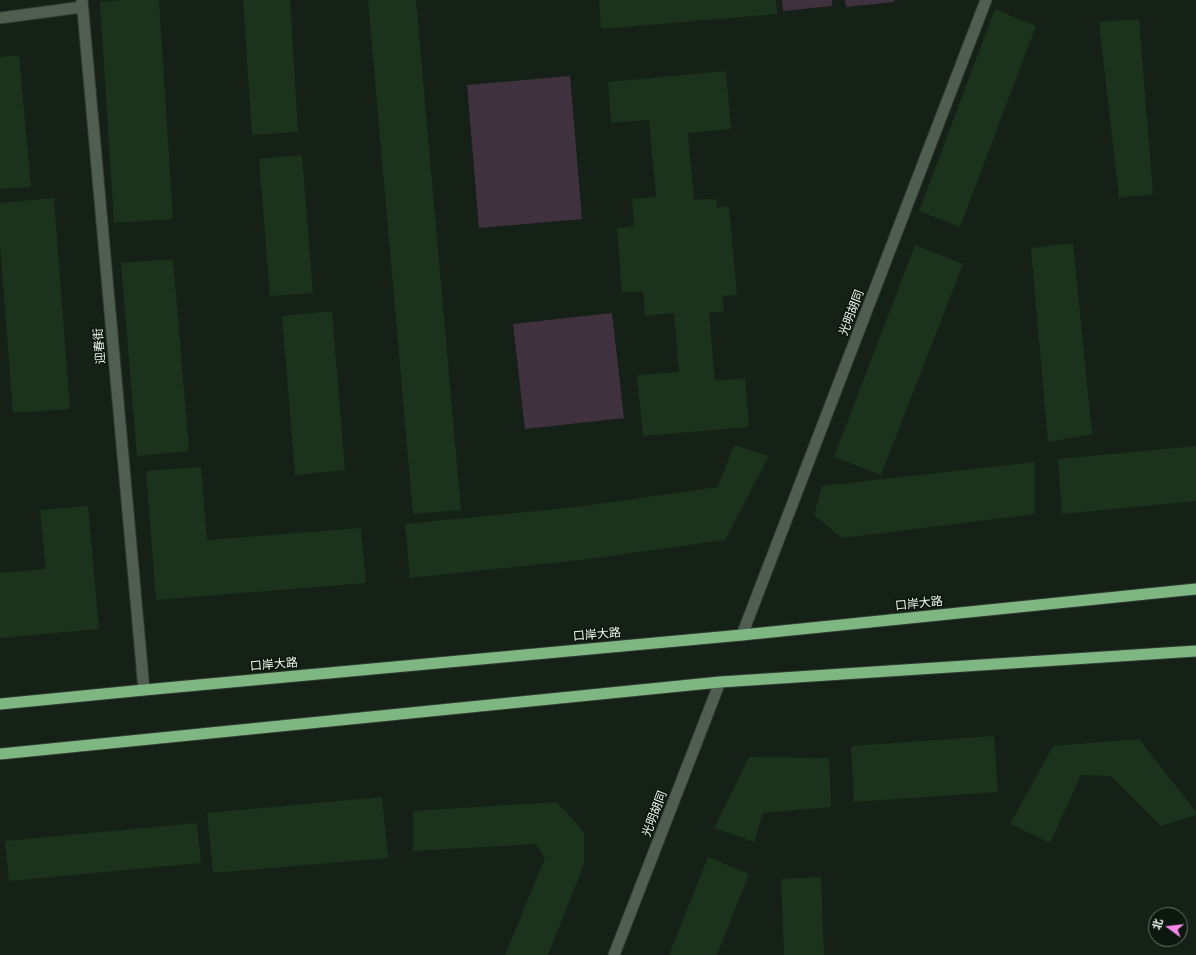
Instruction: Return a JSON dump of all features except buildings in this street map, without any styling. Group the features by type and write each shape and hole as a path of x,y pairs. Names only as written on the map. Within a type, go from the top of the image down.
{"highway":[{"name":"口岸大路","path":"0,704 742,635 1196,589"},
{"path":"0,754 720,682 1196,650"}],"street":[{"name":"光明胡同","path":"742,635 986,0"},
{"path":"0,18 82,3"},
{"name":"迎春街","path":"82,3 144,690"},
{"name":"光明胡同","path":"614,955 720,682"}],"shaded area":[{"path":"782,0 832,0 832,6 783,11"},
{"path":"845,0 894,0 894,2 846,7"},
{"path":"570,76 582,219 479,228 467,85"},
{"path":"612,313 624,418 525,429 513,324"}]}
